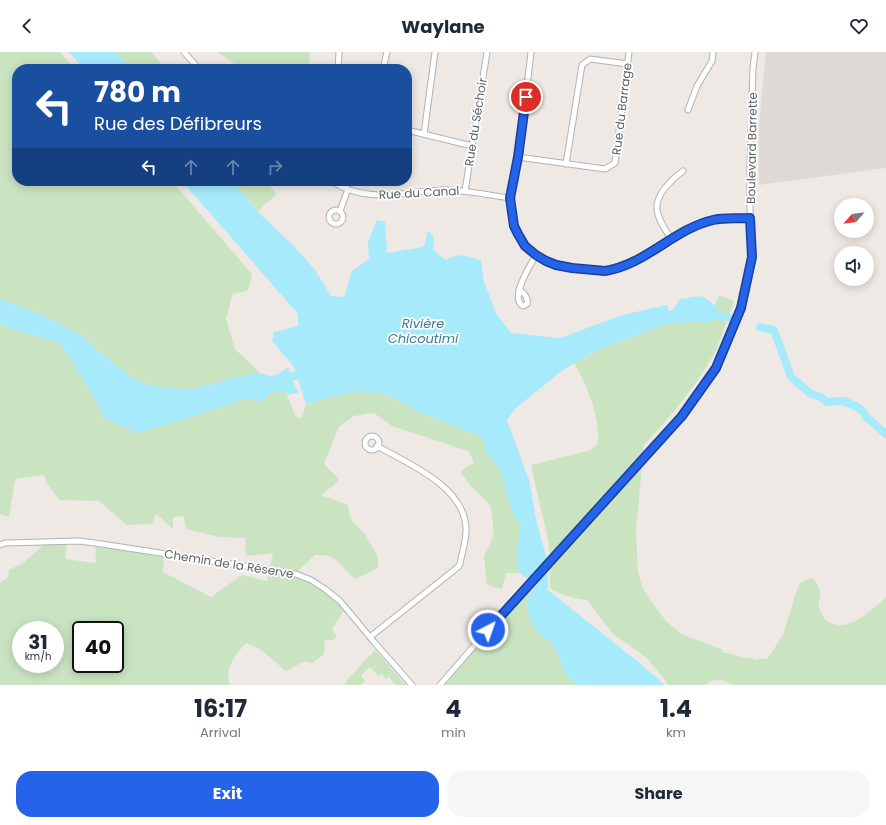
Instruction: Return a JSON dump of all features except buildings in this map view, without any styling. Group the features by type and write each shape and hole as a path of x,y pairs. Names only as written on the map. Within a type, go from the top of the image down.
{"street":[{"path":"184,52 195,64"},
{"path":"338,64 339,52"},
{"path":"384,64 387,52"},
{"path":"424,134 435,52"},
{"name":"Rue du Séchoir","path":"465,191 487,52"},
{"path":"531,52 518,157 510,198 514,226 525,246 536,255 556,265 605,271 613,270 627,265 685,232 713,220 750,218"},
{"name":"Rue du Barrage","path":"518,157 605,169 615,163 629,52"},
{"path":"688,110 697,86 712,61 713,52"},
{"name":"Boulevard Barrette","path":"440,685 507,608 682,416 716,368 741,308 752,257 750,218 751,146 753,68 755,52"},
{"path":"566,164 582,66 590,59 628,64"},
{"path":"412,131 472,146"},
{"path":"672,240 661,222 656,207 661,193 675,177 683,171"},
{"name":"Rue du Canal","path":"342,186 374,196 401,195 443,190 465,191 510,198"},
{"path":"340,211 348,189"},
{"path":"520,289 536,255"},
{"path":"370,637 458,567 460,564 466,527 454,496 446,488 420,470 377,446"},
{"name":"Chemin de la Réserve","path":"0,545 5,543 95,542 296,574 311,580 340,601 412,685"}],"shaded area":[{"path":"766,52 886,52 886,168 759,185 759,125"}],"green space":[{"path":"0,52 60,52 71,64 12,64 12,186 176,186 252,274 248,290 236,294 233,293 226,319 235,349 260,373 232,378 198,388 179,389 148,385 134,379 82,336 43,315 0,299"},
{"path":"116,52 151,52 162,64 127,64"},
{"path":"217,52 310,52 309,64 235,64"},
{"path":"236,186 270,186 277,194 258,211"},
{"path":"719,295 734,301 716,351 694,386 644,445 636,530 638,572 642,586 650,600 666,621 681,634 721,649 722,652 746,658 752,657 754,660 768,658 783,635 800,583 805,580 812,578 816,582 820,592 819,605 821,614 827,621 837,625 845,625 867,614 886,597 886,685 732,685 725,681 716,680 709,682 706,685 669,685 647,658 613,634 587,600 563,595 550,588 549,544 531,465 591,450 598,443 597,422 592,402 584,381 574,363 594,352 669,322 708,322"},
{"path":"0,323 15,330 60,343 93,395 104,418 201,414 247,398 262,402 273,391 285,391 296,417 302,418 306,404 351,392 384,393 419,412 482,437 487,454 500,469 513,514 521,526 516,558 519,573 506,573 502,589 487,585 484,556 494,535 491,506 471,486 460,472 474,462 468,451 392,426 374,413 354,416 339,427 324,464 339,479 321,495 348,505 349,513 353,522 365,534 378,557 378,568 355,579 330,556 315,555 296,573 325,589 345,609 332,629 337,637 332,640 325,640 324,654 313,663 305,661 286,671 260,649 246,643 232,662 228,673 230,685 0,685 0,582 7,578 9,575 9,570 23,563 47,542 67,542 65,559 96,563 95,543 164,554 163,572 211,597 242,575 267,581 273,553 246,556 245,538 219,537 186,529 184,516 173,517 173,529 156,514 152,524 127,525 99,501 59,500 46,482 44,475 15,479 9,517 0,514"},
{"path":"533,588 537,632 552,643 566,675 577,685 444,685 467,658"},
{"path":"375,650 406,685 396,685 389,677 386,679 381,674 378,676 370,667 361,675 365,681 361,685 345,685 347,680"}],"water":[{"path":"69,52 116,52 127,64 80,64"},
{"name":"Rivière Chicoutimi","path":"186,186 235,186 262,216 294,246 315,270 331,296 344,297 352,271 369,259 368,242 377,220 385,222 387,253 424,247 428,230 434,238 433,250 446,260 459,255 481,260 484,282 496,313 511,333 560,338 622,315 667,305 669,311 672,311 680,299 702,296 713,304 720,316 717,320 705,322 668,323 591,353 560,372 515,409 507,420 529,480 537,524 547,559 548,590 665,685 577,685 566,675 552,643 537,632 530,619 526,601 534,589 528,579 519,573 516,558 521,526 513,514 500,469 487,454 482,437 419,412 384,393 351,392 306,404 294,367 272,341 274,332 298,326 298,314"},
{"path":"0,299 43,315 82,336 134,379 148,385 180,389 198,388 232,378 260,373 270,376 279,374 288,367 299,393 287,395 285,391 273,391 262,402 247,398 138,433 104,418 93,395 60,343 15,330 0,323"}],"waterway":[{"path":"720,316 729,318"},
{"path":"760,327 774,330 791,377 811,394 821,397 827,402 844,401 855,406 863,411 866,417 886,434"},
{"name":"Rivière Chicoutimi","path":"280,379 306,373"}],"route":[{"path":"488,630 682,416 716,368 741,308 752,257 750,218 713,220 701,224 627,265 613,270 605,271 556,265 536,255 525,246 514,226 510,198 518,157 526,97"}]}
